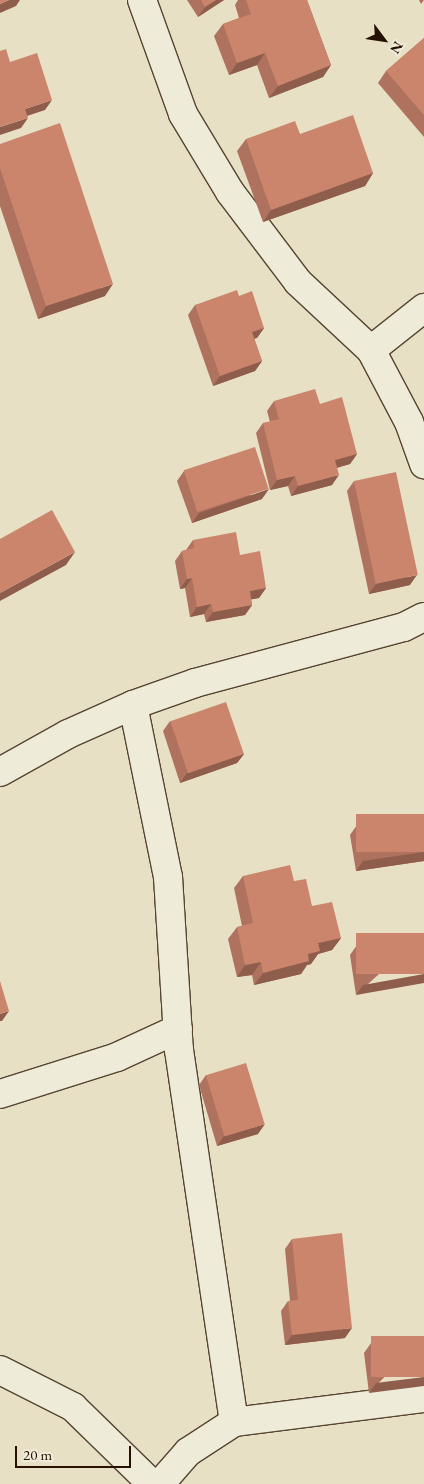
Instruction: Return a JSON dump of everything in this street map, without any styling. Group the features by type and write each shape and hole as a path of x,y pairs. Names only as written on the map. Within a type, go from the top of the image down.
{"street":[{"path":"142,0 183,114 230,192 298,282 371,350 409,422 424,464"},
{"path":"371,350 424,308"},
{"path":"0,772 68,734 132,705 195,683 404,627 424,617"},
{"path":"132,705 168,877 179,1050 234,1422"},
{"path":"0,1094 116,1057 178,1029"},
{"path":"0,1370 73,1407 152,1484"},
{"path":"160,1484 188,1452 234,1422 424,1398"}],"building":[{"path":"0,0 9,0 0,4"},
{"path":"201,0 216,0 205,7"},
{"path":"246,0 307,0 331,65 278,86 265,53 237,63 223,24 251,14"},
{"path":"424,38 424,115 386,71"},
{"path":"6,49 10,62 37,53 52,100 25,109 28,118 0,127 0,51"},
{"path":"353,115 373,173 271,210 246,139 295,121 300,134"},
{"path":"60,123 113,284 46,306 0,168 0,144"},
{"path":"237,290 239,296 252,291 264,328 252,332 262,361 220,376 195,305"},
{"path":"315,389 320,404 342,397 357,454 335,460 339,475 298,486 295,476 277,480 263,423 279,419 274,401"},
{"path":"255,447 269,489 197,512 184,470"},
{"path":"396,472 418,575 376,584 354,481"},
{"path":"52,510 75,552 0,593 0,539"},
{"path":"236,532 240,555 260,551 266,588 250,591 252,605 213,612 211,604 197,607 192,578 187,579 182,551 194,548 193,540"},
{"path":"226,702 244,754 188,773 170,721"},
{"path":"356,814 424,814 424,852 356,852"},
{"path":"290,865 294,881 306,879 312,906 332,902 341,938 318,943 320,951 308,954 309,961 263,973 261,962 245,965 237,927 253,923 243,876"},
{"path":"356,933 424,933 424,974 356,974"},
{"path":"0,981 9,1011 0,1014"},
{"path":"246,1063 265,1124 225,1136 206,1075"},
{"path":"342,1233 352,1328 292,1335 288,1301 298,1300 292,1239"},
{"path":"371,1336 424,1336 424,1377 371,1377"}]}
